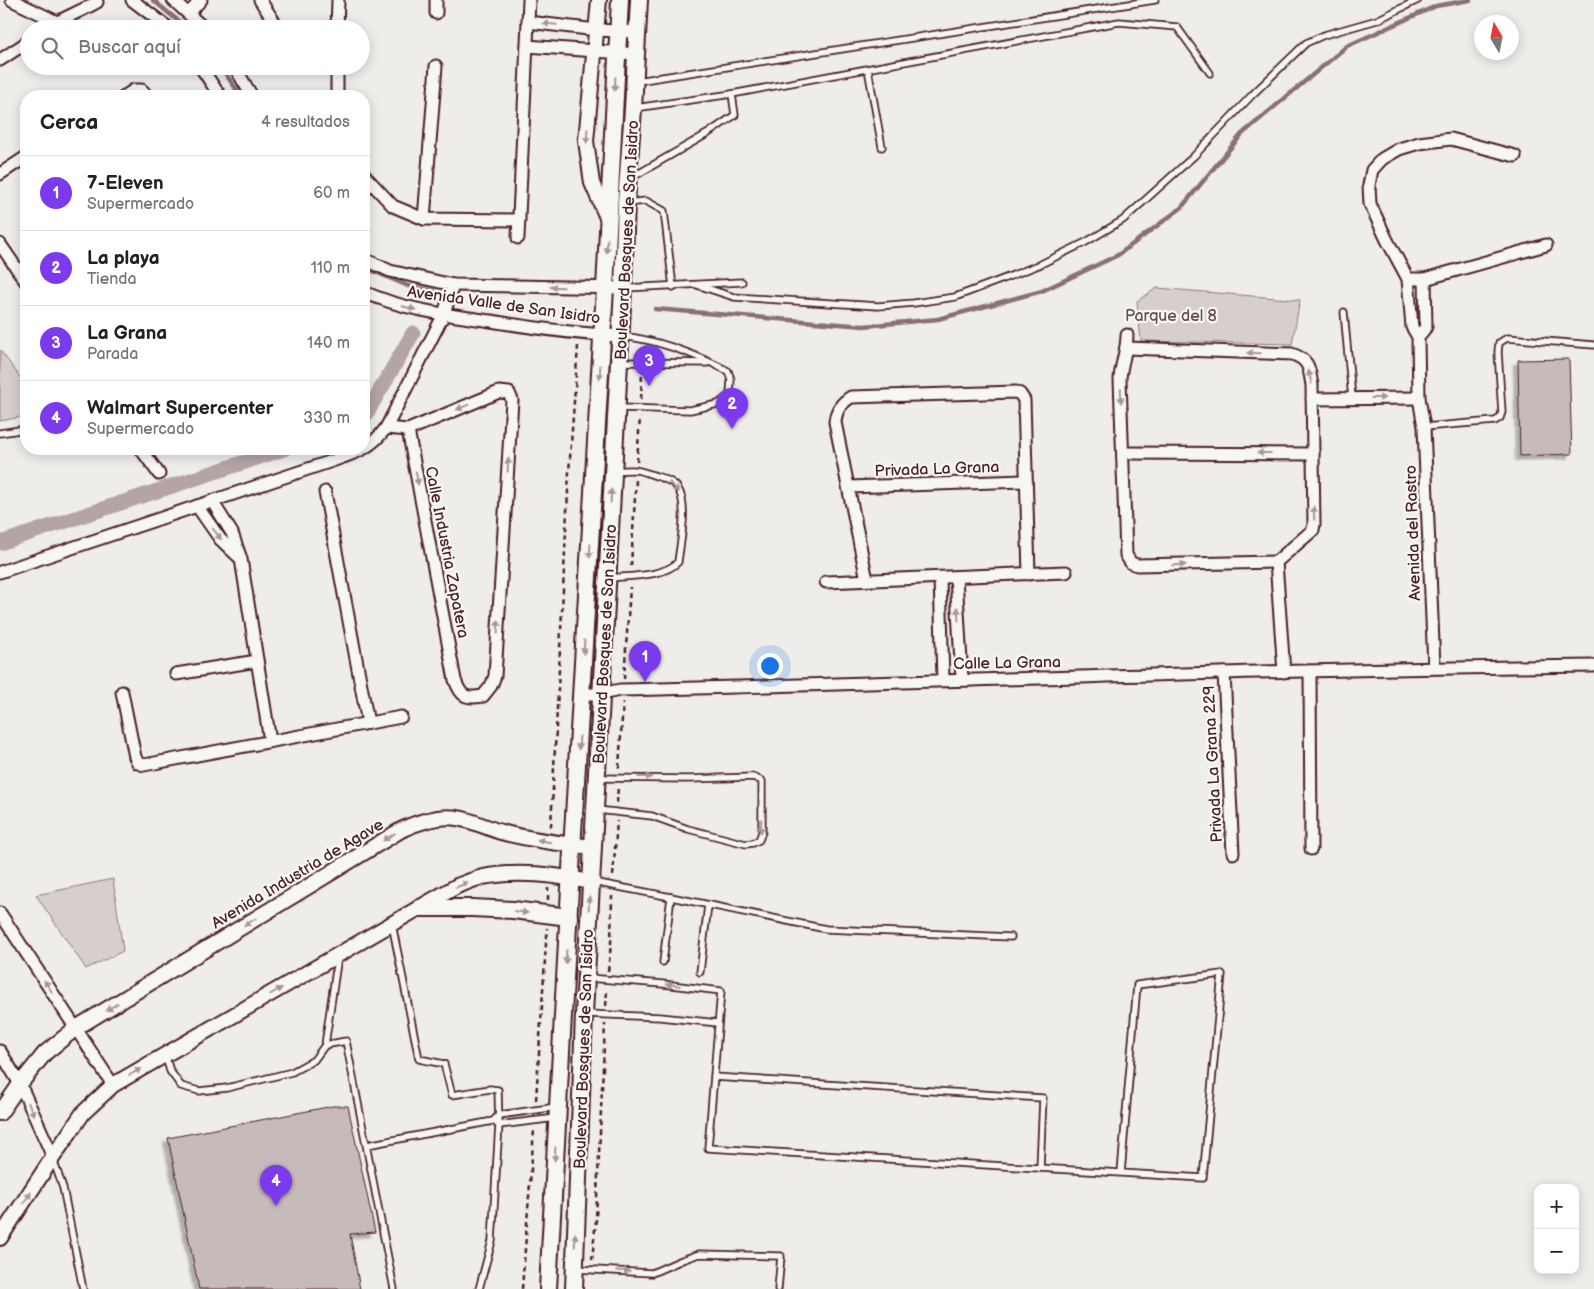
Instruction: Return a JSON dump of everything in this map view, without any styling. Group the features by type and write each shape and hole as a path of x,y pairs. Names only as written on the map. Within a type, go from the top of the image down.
{"main road":[{"name":"Boulevard Bosques de San Isidro","path":"548,1289 620,0"},
{"name":"Boulevard Bosques de San Isidro","path":"574,1289 584,1014 638,0"},
{"path":"420,908 513,910 569,918"}],"street":[{"path":"12,0 53,20"},
{"path":"132,0 158,20"},
{"path":"173,0 196,20"},
{"path":"189,13 201,0"},
{"path":"260,0 273,20"},
{"path":"337,20 338,0"},
{"path":"436,0 436,13"},
{"path":"518,238 529,0"},
{"name":"Boulevard Bosques de San Isidro","path":"599,0 586,142 592,183 609,220"},
{"path":"62,20 97,2"},
{"path":"528,22 597,30 637,32"},
{"path":"527,46 636,54"},
{"path":"0,60 20,47"},
{"path":"424,219 436,66"},
{"path":"206,75 216,90"},
{"path":"239,75 248,90"},
{"path":"337,75 337,90"},
{"path":"1417,279 1412,327 1418,337 1426,327 1417,279 1387,240 1370,204 1369,185 1372,170 1382,160 1400,149 1419,142 1451,139 1515,156"},
{"path":"0,174 20,161"},
{"path":"370,181 393,206 424,219 519,220"},
{"path":"0,244 20,273"},
{"path":"1417,279 1546,245"},
{"name":"Avenida Valle de San Isidro","path":"370,261 390,271 453,285 623,288"},
{"path":"370,445 377,440 386,428 444,314 453,285"},
{"name":"Avenida Valle de San Isidro","path":"370,295 384,301 421,311 621,336"},
{"path":"1127,335 1127,348 1121,364 1120,379 1126,555 1131,563 1138,566 1276,562 1313,530 1314,524 1312,385 1307,364 1302,357 1292,354 1127,348"},
{"name":"Avenida del Rastro","path":"1418,337 1419,398 1424,427 1434,668"},
{"name":"Calle Industria Zapatera","path":"499,392 509,393 512,400 495,676 491,686 483,696 470,698 459,692 455,680 408,430 499,392"},
{"path":"866,580 835,422 838,409 851,396 1016,392 1020,394 1024,400 1029,574"},
{"path":"1312,399 1419,398"},
{"path":"386,428 408,430"},
{"path":"1123,453 1312,454"},
{"path":"146,455 159,474"},
{"path":"0,572 346,455"},
{"name":"Privada La Grana","path":"849,487 1026,481"},
{"path":"325,492 368,723"},
{"path":"212,501 232,533 241,559 270,741"},
{"path":"197,506 220,539 241,559"},
{"path":"1276,562 1284,672"},
{"path":"826,582 1066,572"},
{"path":"956,577 962,679"},
{"path":"940,578 943,680"},
{"path":"176,674 257,661"},
{"path":"1434,668 1594,666"},
{"name":"Calle La Grana","path":"582,694 601,694 620,690 962,679 1434,668"},
{"path":"1310,671 1311,849"},
{"name":"Privada La Grana 229","path":"1224,673 1233,853"},
{"path":"122,692 135,757 138,763 144,765 401,717"},
{"name":"Avenida Industria de Agave","path":"0,1113 45,1053 76,1028 401,830 418,822 437,818 457,818 501,832 550,842 593,847"},
{"path":"0,1238 52,1157 84,1113 113,1085 457,886 480,878 505,874 571,878 591,882"},
{"path":"0,913 113,1085"},
{"path":"0,1051 20,1084 52,1157"}],"lane":[{"path":"634,82 1154,0"},
{"path":"696,285 734,297 878,306 955,297 1003,279 1041,264 1086,242 1123,220 1194,156 1253,94 1306,43 1324,35 1377,20 1418,0"},
{"path":"633,109 732,94 1119,22 1177,27 1210,73"},
{"path":"868,69 882,147"},
{"path":"627,180 707,134 735,115 732,94"},
{"path":"626,203 646,202 664,211 673,287"},
{"path":"623,288 673,287 742,282"},
{"path":"1344,312 1352,398"},
{"name":"Avenida Valle de San Isidro","path":"616,408 690,410 718,404 730,396 731,379 728,371 712,363 642,338 621,336"},
{"path":"1424,427 1494,421 1500,418 1502,412 1498,352 1499,343 1507,338 1594,345"},
{"path":"619,362 712,363"},
{"path":"0,433 20,430"},
{"path":"607,578 658,573 673,567 678,562 684,515 682,497 676,486 666,480 637,469 612,471"},
{"path":"595,810 652,816 688,829 746,844 759,840 762,832 762,781 753,777 689,779 596,778"},
{"path":"591,882 671,896 826,929 1011,937"},
{"path":"663,962 671,896"},
{"path":"700,972 708,905"},
{"path":"392,924 419,1059 444,1064 452,1095 490,1089 498,1090 499,1125 492,1241 479,1289"},
{"path":"165,1055 170,1071 181,1086 199,1091 227,1088 292,1072 314,1060 325,1045 339,955"},
{"path":"586,978 721,991 708,1148 1203,1178 1222,974 1138,985 1121,1173"},
{"path":"584,1014 660,1017 718,1023"},
{"path":"325,1045 346,1041 394,1289"},
{"path":"714,1077 1043,1098 1040,1168"},
{"path":"367,1145 493,1121 499,1115 536,1109 557,1112"},
{"path":"493,1121 499,1125 535,1120 557,1112"},
{"path":"52,1157 63,1188 82,1289"},
{"path":"574,1269 652,1273 699,1254 781,1256 778,1289"}],"path":[{"path":"550,842 569,472 579,332"},
{"path":"536,1109 549,876"},
{"path":"522,1289 535,1120"}],"green space":[{"name":"Parque del 8","path":"1157,288 1300,300 1292,344 1141,341 1137,301"},
{"path":"0,350 20,377 20,417 0,421"},
{"path":"113,879 123,951 86,969 36,895"}],"building":[{"path":"1569,359 1572,454 1520,456 1518,360"},
{"path":"333,1106 348,1106 375,1232 350,1234 360,1289 199,1289 168,1138"}],"waterway":[{"path":"153,0 177,20"},
{"path":"655,309 864,326 938,319 1042,291 1118,255 1181,208 1242,134 1347,46 1436,6 1470,0"},
{"path":"226,75 237,90"},
{"path":"370,270 408,286 437,292"},
{"path":"370,408 413,333"},
{"path":"0,543 266,455"}],"place":[{"name":"La Grana","path":"649,386"},
{"name":"La playa","path":"732,429"},
{"name":"7-Eleven","path":"645,682"},
{"name":"Walmart Supercenter","path":"276,1206"}]}
